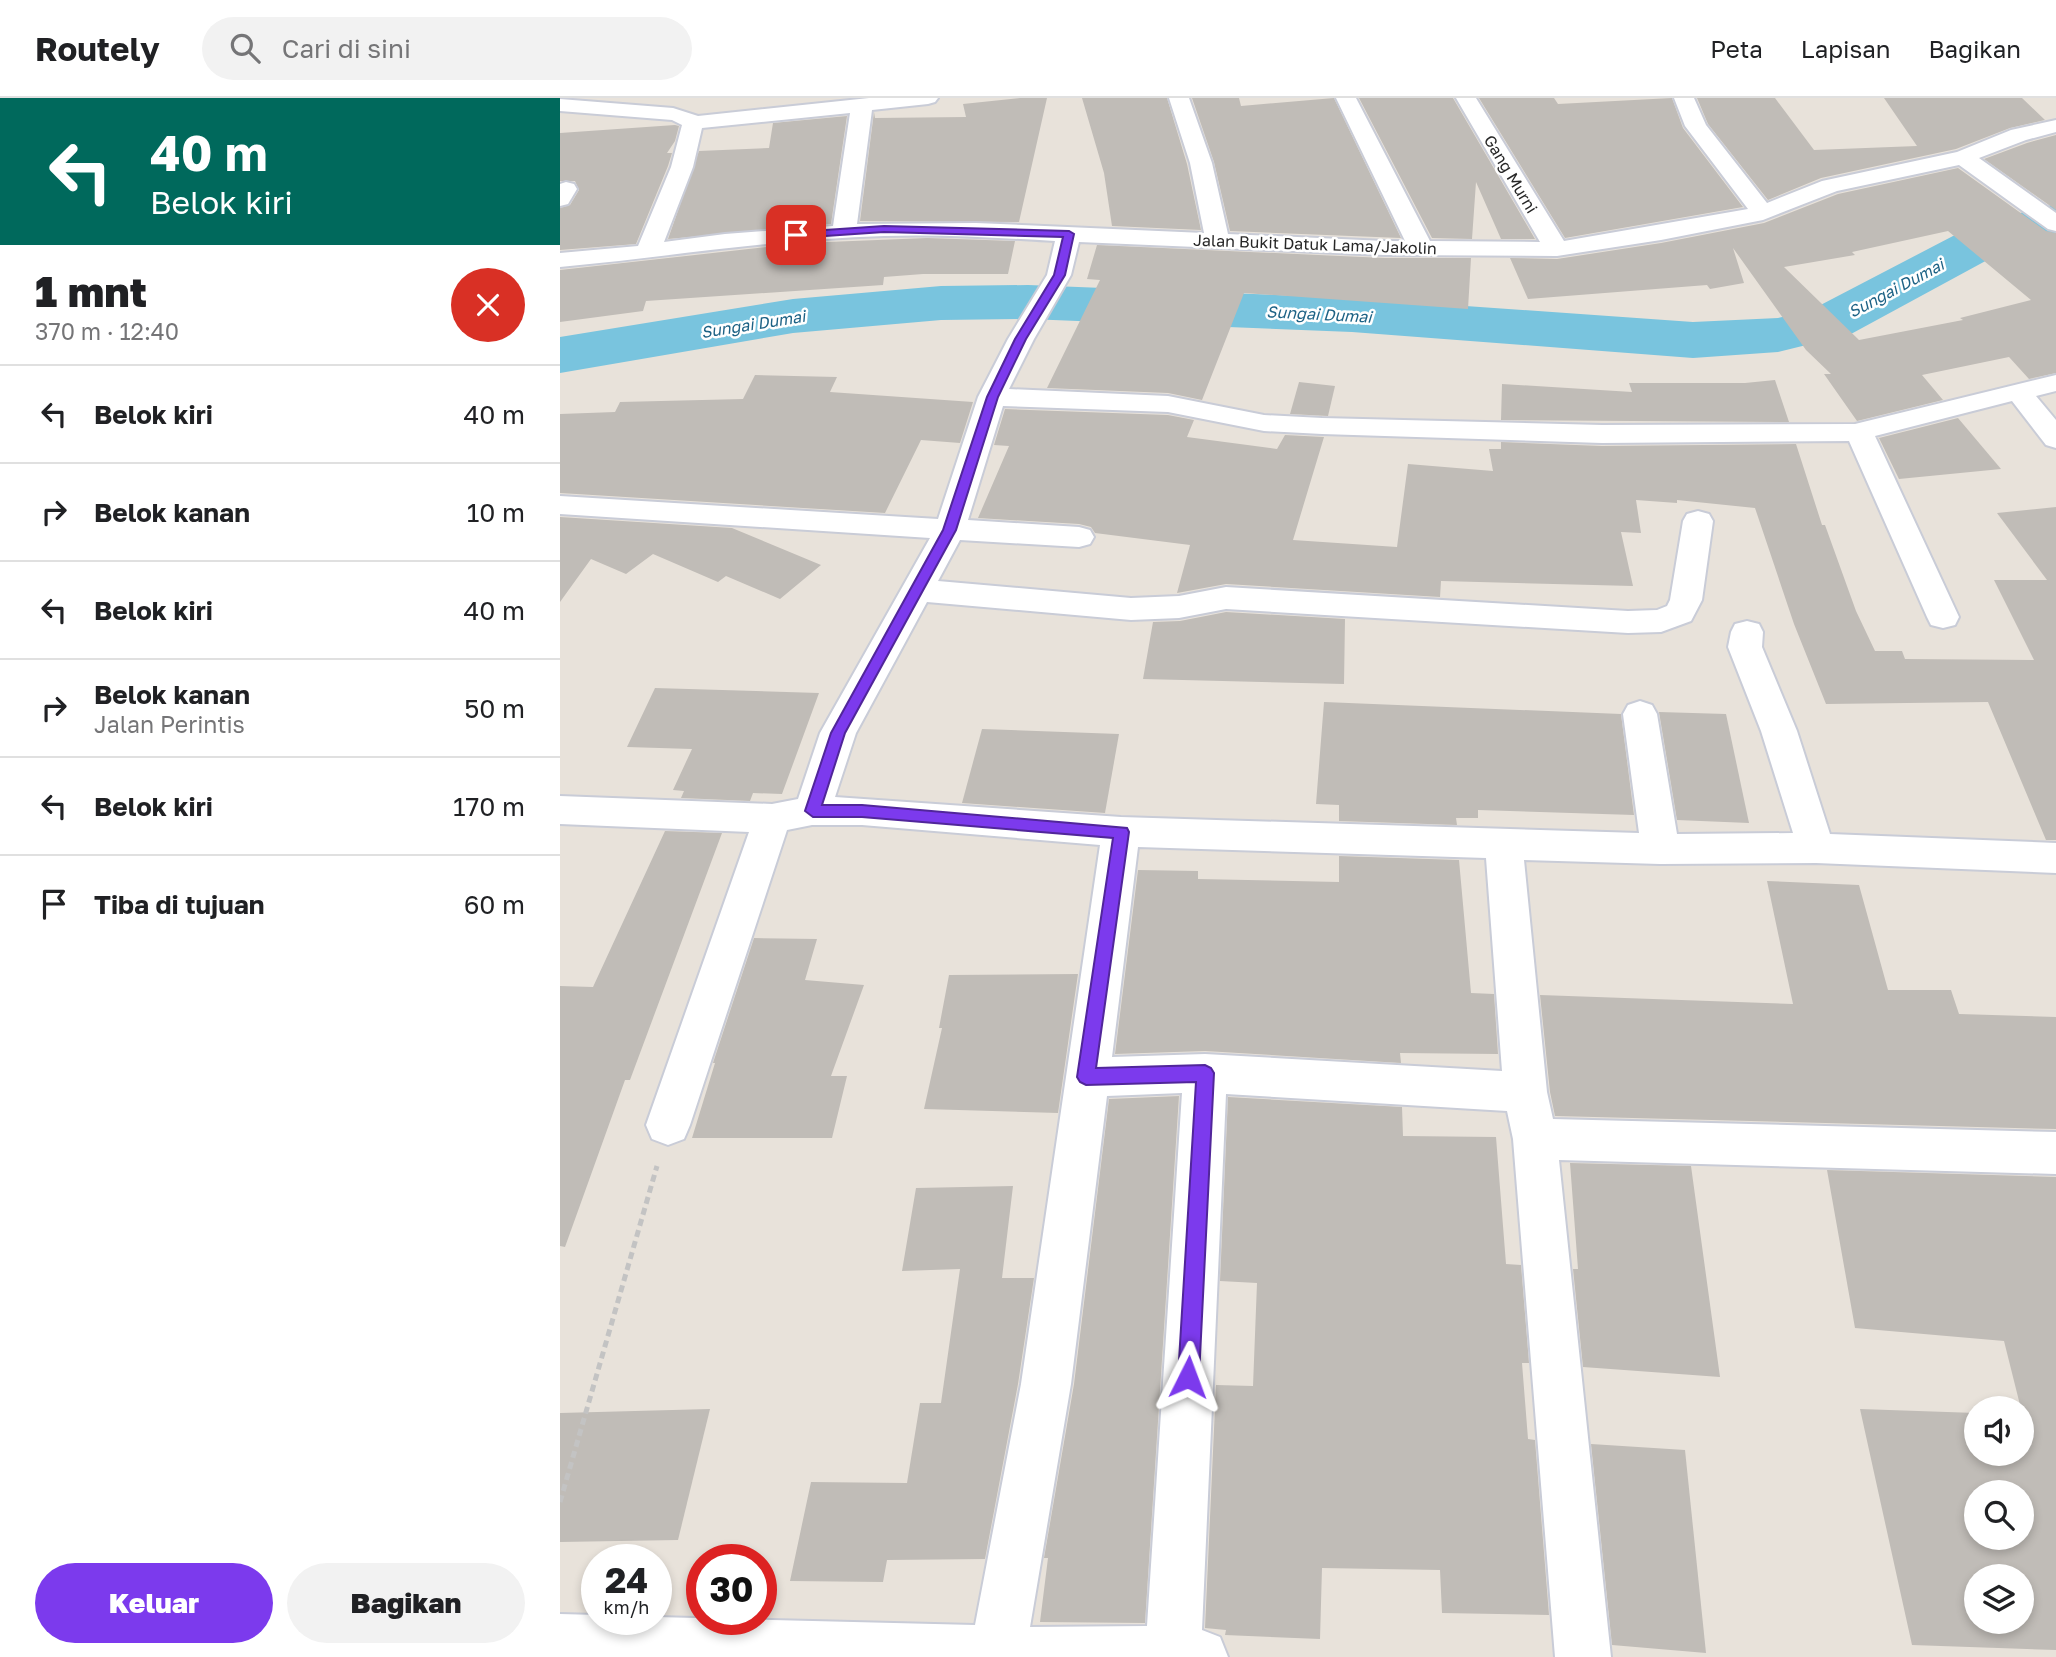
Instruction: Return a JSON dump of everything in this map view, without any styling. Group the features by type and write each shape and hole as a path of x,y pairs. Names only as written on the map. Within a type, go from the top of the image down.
{"street":[{"path":"560,105 673,114 693,123 928,98"},
{"path":"1179,98 1201,163 1218,241"},
{"path":"1346,98 1421,248"},
{"name":"Gang Murni","path":"1466,98 1557,249"},
{"path":"1684,98 1696,126 1763,213"},
{"path":"844,230 862,106"},
{"path":"648,252 682,167 693,123"},
{"name":"Jalan Bukit Datuk Lama/Jakolin","path":"560,260 844,230 929,229 1421,248 1557,249 1661,233 1763,213 1830,186 1964,157 2019,135 2056,126"},
{"path":"1964,157 2056,224"},
{"path":"813,811 838,733 950,530 992,397 1021,339 1059,275 1069,234"},
{"path":"992,397 1168,404 1264,422 1322,426 1602,434 1859,432 1876,425 2056,383"},
{"path":"2019,392 2056,439"},
{"path":"1859,432 1943,617"},
{"path":"560,505 1079,537"},
{"path":"916,590 1131,609 1179,607 1226,598 1629,622 1661,621 1680,613 1686,600 1698,521"},
{"path":"1747,632 1745,646 1779,731 1816,848"},
{"path":"1640,714 1660,849"},
{"path":"560,810 772,818 813,811 862,811 1121,832 1660,849 1816,848 2056,858"},
{"path":"668,1125 772,818"},
{"path":"1029,1655 1046,1384 1121,832"},
{"path":"1504,843 1525,1092 1535,1139 1583,1657"},
{"path":"1086,1077 1205,1073 1525,1092"},
{"path":"560,1642 1029,1655 1187,1655 1205,1073"},
{"path":"1535,1139 2056,1153"}],"path":[{"path":"560,1502 668,1125"}],"building":[{"path":"1047,98 1019,222 860,221 874,112 875,118 966,117 963,104"},
{"path":"1082,98 1167,98 1187,164 1201,230 1112,226 1104,173"},
{"path":"1192,98 1239,98 1241,106 1334,98 1401,238 1230,231 1214,162"},
{"path":"1359,98 1453,98 1535,239 1501,239 1476,182 1472,239 1432,238"},
{"path":"1479,98 1554,98 1558,104 1672,98 1683,128 1743,207 1565,238"},
{"path":"1697,98 1775,98 1814,150 1917,146 1884,98 2022,98 2045,120 2010,128 1956,149 1821,178 1768,200 1708,124"},
{"path":"847,116 831,224 668,239 699,151 769,148 773,123"},
{"path":"679,126 675,141 667,153 672,153 668,166 636,244 560,250 560,208 570,205 579,190 575,181 560,181 560,133"},
{"path":"2056,135 2056,210 1984,159 2027,143"},
{"path":"1958,168 2046,231 2056,233 2056,373 2029,379 2009,357 1922,375 1943,400 1857,421 1824,374 1831,374 1806,350 1733,248 1744,283 1710,289 1707,285 1528,299 1510,258 1557,259 1764,223 1838,194","holes":["1948,231 2031,300 1960,318 1963,320 1859,340 1784,267 1855,255 1852,252"]},
{"path":"927,238 1015,241 1008,274 923,274 884,277 883,285 646,301 643,311 560,322 560,270 803,243"},
{"path":"1097,245 1385,258 1471,258 1468,309 1244,293 1202,400 1168,393 1047,388 1100,280 1087,279"},
{"path":"755,375 837,377 830,392 973,402 960,443 921,440 885,513 560,493 560,414 615,412 620,402 743,399"},
{"path":"1775,380 1789,422 1501,420 1502,384 1632,392 1629,383 1745,383"},
{"path":"1299,382 1335,386 1328,416 1290,414"},
{"path":"1005,409 1168,415 1194,420 1187,437 1277,449 1285,435 1324,437 1293,540 1397,547 1408,464 1493,471 1489,449 1501,449 1501,442 1602,446 1796,444 1822,525 1825,525 1856,611 1875,651 1902,651 1905,659 2034,660 1994,580 2047,580 1997,513 2056,507 2056,840 2046,840 1988,702 1826,704 1794,624 1755,508 1677,500 1677,503 1636,500 1641,533 1621,532 1633,586 1441,581 1440,597 1226,584 1177,593 1190,545 1095,533 1091,527 1079,524 978,518 1009,446 994,445"},
{"path":"1958,418 2001,469 1899,479 1879,438"},
{"path":"560,517 732,528 821,565 780,599 726,576 718,582 653,554 626,574 591,559 560,602"},
{"path":"1226,612 1345,619 1344,684 1143,679 1153,622 1180,621"},
{"path":"655,688 819,693 782,794 753,793 750,801 681,798 684,791 673,790 692,749 627,747"},
{"path":"1324,702 1621,714 1634,815 1478,810 1478,818 1456,818 1457,825 1339,821 1339,805 1316,804"},
{"path":"1659,712 1726,714 1749,823 1677,820"},
{"path":"982,729 1119,734 1105,813 962,803"},
{"path":"665,831 722,833 630,1080 625,1080 565,1247 560,1246 560,986 593,987"},
{"path":"1339,856 1459,860 1471,993 1494,994 1498,1054 1400,1053 1401,1063 1205,1051 1115,1054 1138,870 1198,871 1198,879 1339,882"},
{"path":"1767,881 1859,885 1888,990 1951,990 1959,1014 2056,1017 2056,1129 1555,1116 1540,995 1793,1004"},
{"path":"754,938 817,939 805,980 864,985 831,1076 847,1076 832,1138 692,1138 713,1063"},
{"path":"1078,974 1058,1113 924,1109 942,1028 939,1028 949,975"},
{"path":"1179,1096 1145,1623 1040,1622 1048,1558 1044,1558 1074,1384 1109,1099"},
{"path":"1228,1097 1402,1107 1403,1136 1496,1137 1506,1264 1521,1265 1529,1363 1522,1363 1528,1439 1535,1440 1549,1615 1442,1613 1440,1570 1322,1568 1320,1639 1225,1635 1226,1630 1205,1628 1216,1385 1253,1386 1257,1283 1220,1281"},
{"path":"1570,1163 1691,1166 1720,1377 1583,1367 1573,1269 1578,1269"},
{"path":"1827,1170 2056,1177 2056,1650 1912,1645 1860,1409 1964,1413 1964,1466 2034,1466 2034,1396 2018,1396 2004,1341 1855,1328"},
{"path":"1013,1186 1002,1278 1034,1278 1018,1384 985,1559 887,1560 883,1582 790,1581 811,1482 907,1483 920,1403 941,1403 960,1269 902,1271 916,1188"},
{"path":"710,1409 678,1540 560,1542 560,1413"},
{"path":"1591,1444 1685,1450 1706,1653 1612,1645"}],"waterway":[{"name":"Sungai Dumai","path":"560,355 793,316 941,303 1028,302 1352,315 1693,340 1778,335 1831,322 1972,247 2008,232 2056,220"}],"route":[{"path":"796,235 884,229 1069,234 1059,275 1021,339 992,397 950,530 838,733 813,811 862,811 1121,832 1086,1077 1205,1073 1188,1377"}]}
